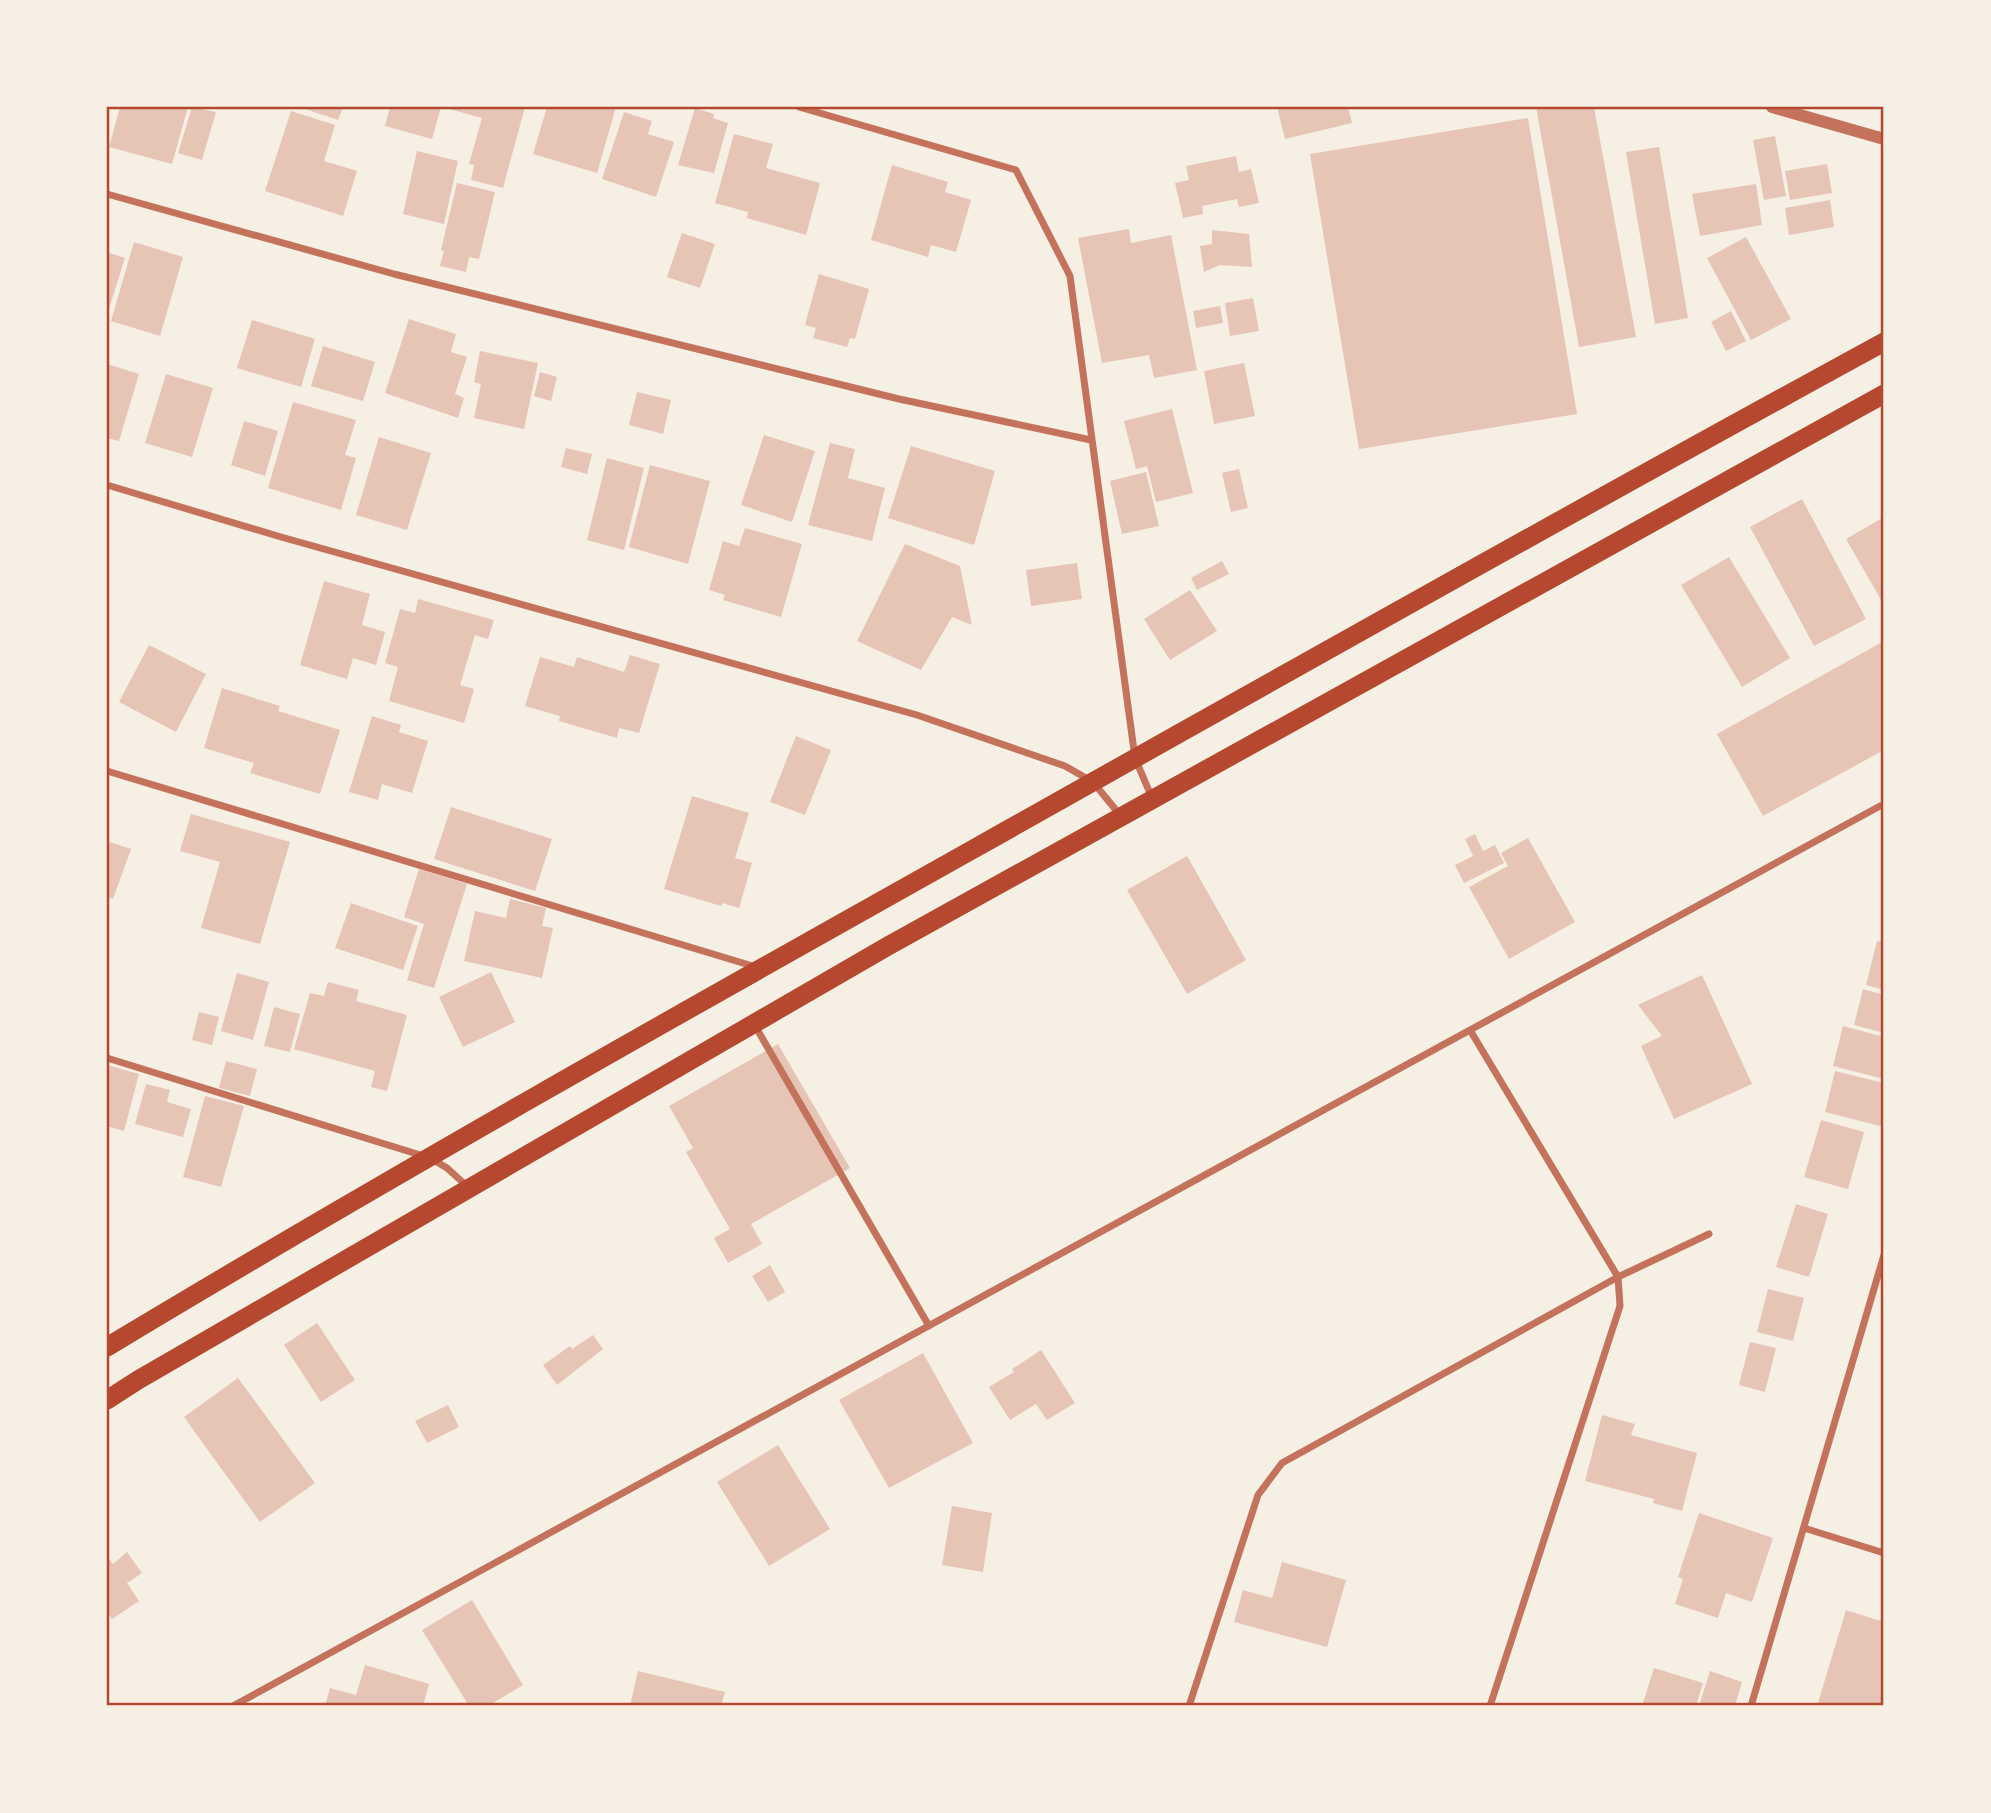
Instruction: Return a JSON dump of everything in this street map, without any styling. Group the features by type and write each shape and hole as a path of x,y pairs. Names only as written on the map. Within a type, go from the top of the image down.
{"highway":[{"path":"108,1346 761,969 1884,342"},
{"path":"107,1400 754,1024 1122,816 1884,394"}],"street":[{"path":"799,107 1016,170 1070,276 1135,758 1153,799"},
{"path":"1772,107 1884,139"},
{"path":"107,194 460,290 899,400 1091,440"},
{"path":"107,485 917,715 1065,766 1093,782 1122,816"},
{"path":"107,771 761,969"},
{"path":"235,1706 1880,806"},
{"path":"754,1024 929,1326"},
{"path":"1470,1030 1618,1277 1619,1307 1490,1706"},
{"path":"107,1058 430,1158 447,1168 468,1188"},
{"path":"1189,1706 1258,1495 1282,1463 1618,1277 1709,1234"},
{"path":"1751,1706 1884,1255"},
{"path":"1804,1528 1884,1553"}],"building":[{"path":"120,107 188,107 172,164 109,147"},
{"path":"192,107 216,112 202,160 178,153"},
{"path":"299,107 343,107 338,120"},
{"path":"390,107 441,107 432,139 385,126"},
{"path":"442,107 525,107 503,188 471,180 474,165 469,164 482,118"},
{"path":"547,107 616,107 597,173 533,154"},
{"path":"1277,107 1348,107 1352,123 1285,139"},
{"path":"1536,107 1594,107 1636,337 1579,347"},
{"path":"695,108 714,114 713,118 728,123 714,173 678,165"},
{"path":"291,111 335,125 324,161 357,171 343,216 265,191"},
{"path":"624,112 652,121 648,134 674,142 656,197 602,179"},
{"path":"1528,118 1577,414 1359,449 1310,154"},
{"path":"734,134 773,144 766,168 820,183 806,235 747,218 748,212 715,203"},
{"path":"1775,136 1786,196 1764,200 1753,140"},
{"path":"1659,147 1688,318 1655,324 1626,152"},
{"path":"417,151 458,161 444,224 403,214"},
{"path":"1236,156 1239,172 1251,169 1259,203 1239,207 1237,199 1202,206 1203,214 1183,218 1175,183 1189,180 1186,166"},
{"path":"1827,164 1832,193 1790,200 1785,171"},
{"path":"892,165 948,182 945,192 971,200 956,252 931,245 928,257 871,240"},
{"path":"457,183 495,192 479,259 469,257 466,272 440,266 444,251 441,250"},
{"path":"1756,184 1762,225 1700,236 1692,194"},
{"path":"1830,200 1834,227 1789,235 1785,208"},
{"path":"1129,229 1131,243 1171,235 1197,370 1154,378 1149,355 1102,363 1078,238"},
{"path":"1212,230 1249,234 1252,267 1220,265 1204,272 1200,246 1212,244"},
{"path":"682,233 715,244 700,288 667,277"},
{"path":"1746,237 1791,319 1751,340 1707,258"},
{"path":"134,242 183,257 160,336 111,321"},
{"path":"107,252 125,258 107,315"},
{"path":"819,274 869,289 855,339 850,338 847,347 813,338 816,328 805,325"},
{"path":"1253,298 1259,331 1230,336 1225,303"},
{"path":"1220,306 1223,323 1196,328 1193,311"},
{"path":"1731,311 1746,341 1726,351 1711,322"},
{"path":"409,319 456,334 451,352 467,357 455,394 464,398 458,418 385,393"},
{"path":"252,320 315,339 301,387 237,368"},
{"path":"323,346 375,362 363,401 311,386"},
{"path":"480,351 538,363 524,429 474,418 481,384 474,382"},
{"path":"1244,363 1255,416 1214,424 1204,371"},
{"path":"107,364 139,374 119,441 107,438"},
{"path":"540,372 557,377 551,401 534,396"},
{"path":"166,374 213,388 192,457 145,443"},
{"path":"637,392 671,400 663,434 629,425"},
{"path":"293,402 356,420 345,455 356,458 341,510 268,488"},
{"path":"1172,409 1193,493 1156,502 1147,466 1136,469 1124,421"},
{"path":"244,421 278,431 265,476 231,465"},
{"path":"764,435 815,451 792,522 741,505"},
{"path":"379,437 431,453 407,530 356,515"},
{"path":"830,443 855,449 848,478 885,488 872,541 808,525"},
{"path":"911,446 995,471 974,545 888,518"},
{"path":"566,448 592,454 587,474 561,467"},
{"path":"607,458 644,468 624,550 587,540"},
{"path":"650,465 710,481 688,564 629,547"},
{"path":"1239,469 1248,508 1231,512 1222,473"},
{"path":"1146,472 1159,526 1122,534 1110,481"},
{"path":"1802,499 1866,619 1814,646 1750,527"},
{"path":"1884,517 1884,605 1846,539"},
{"path":"745,528 802,544 781,617 723,600 725,595 709,590 723,541 739,546"},
{"path":"905,544 960,566 972,625 952,617 921,670 857,641"},
{"path":"1729,557 1790,658 1742,687 1681,585"},
{"path":"1222,561 1229,574 1197,590 1191,578"},
{"path":"1077,563 1082,599 1031,606 1026,570"},
{"path":"324,581 370,594 362,625 385,632 376,665 353,658 347,679 300,665"},
{"path":"1190,590 1217,631 1170,660 1144,619"},
{"path":"418,599 494,620 488,639 475,635 460,685 474,689 464,723 389,701 398,667 385,663 400,609 415,613"},
{"path":"1884,641 1884,750 1763,816 1717,734"},
{"path":"149,645 206,674 176,732 119,702"},
{"path":"630,655 660,664 639,733 619,728 617,738 559,721 560,716 525,706 540,657 574,667 577,657 624,672"},
{"path":"222,688 280,706 278,711 340,730 320,794 250,773 254,763 204,748"},
{"path":"372,716 401,725 399,732 428,741 412,793 382,784 378,800 349,792"},
{"path":"796,736 831,750 805,815 770,802"},
{"path":"692,796 749,813 735,858 752,863 739,908 722,903 721,906 664,889"},
{"path":"451,807 552,839 535,891 434,859"},
{"path":"191,814 290,842 260,944 201,928 220,862 180,851"},
{"path":"1475,834 1483,851 1495,845 1504,863 1464,883 1455,865 1473,856 1465,839"},
{"path":"1528,838 1575,922 1509,959 1469,887 1508,866 1501,853"},
{"path":"107,841 131,849 113,899 107,897"},
{"path":"1187,856 1246,960 1187,994 1127,890"},
{"path":"419,869 467,884 434,988 407,980 424,924 404,917"},
{"path":"510,899 546,908 542,926 553,928 542,978 464,961 475,911 506,918"},
{"path":"351,903 418,926 403,970 335,948"},
{"path":"1877,941 1884,943 1884,990 1866,985"},
{"path":"491,972 515,1022 463,1047 439,997"},
{"path":"237,973 269,982 253,1040 221,1031"},
{"path":"1702,975 1752,1084 1674,1119 1641,1046 1662,1036 1638,1005"},
{"path":"328,982 359,990 356,1001 407,1015 387,1091 371,1087 375,1071 294,1049 310,993 324,996"},
{"path":"1863,989 1884,995 1884,1033 1854,1025"},
{"path":"274,1007 300,1014 290,1052 264,1046"},
{"path":"199,1012 219,1017 212,1045 192,1040"},
{"path":"1843,1026 1884,1037 1884,1079 1833,1066"},
{"path":"778,1044 850,1168 751,1224 762,1244 728,1263 714,1238 730,1229 686,1152 693,1148 669,1106"},
{"path":"226,1061 257,1069 250,1096 219,1088"},
{"path":"107,1065 139,1074 124,1131 107,1126"},
{"path":"1835,1071 1884,1083 1884,1127 1825,1112"},
{"path":"146,1084 170,1090 167,1102 191,1109 183,1137 135,1124"},
{"path":"205,1096 244,1106 221,1187 183,1177"},
{"path":"1821,1120 1864,1132 1848,1189 1804,1177"},
{"path":"1796,1204 1828,1214 1809,1277 1776,1267"},
{"path":"770,1265 785,1292 768,1302 752,1276"},
{"path":"1768,1289 1804,1298 1793,1341 1757,1332"},
{"path":"317,1323 355,1380 321,1402 284,1345"},
{"path":"593,1335 603,1349 557,1385 543,1365 570,1346 572,1349"},
{"path":"1750,1342 1776,1348 1765,1392 1739,1385"},
{"path":"1041,1350 1075,1403 1047,1420 1036,1404 1010,1420 989,1387 1014,1372 1012,1369"},
{"path":"923,1353 973,1443 889,1488 839,1400"},
{"path":"238,1378 315,1483 260,1522 184,1417"},
{"path":"448,1405 459,1427 427,1443 415,1421"},
{"path":"1602,1415 1635,1424 1631,1435 1697,1453 1682,1511 1653,1503 1654,1499 1585,1481"},
{"path":"778,1445 830,1529 769,1566 717,1482"},
{"path":"952,1506 992,1513 983,1572 942,1565"},
{"path":"1699,1513 1773,1538 1752,1602 1726,1593 1718,1618 1675,1604 1683,1579 1678,1577"},
{"path":"127,1552 142,1573 127,1583 139,1601 112,1619 107,1612 107,1556 113,1564"},
{"path":"1282,1562 1346,1580 1327,1647 1234,1622 1243,1590 1272,1598"},
{"path":"472,1600 523,1685 488,1706 469,1706 422,1630"},
{"path":"1846,1610 1884,1622 1884,1706 1817,1706"},
{"path":"365,1665 429,1684 423,1706 325,1706 330,1688 356,1695"},
{"path":"1654,1668 1703,1683 1696,1706 1642,1706"},
{"path":"638,1671 725,1692 721,1706 630,1706"},
{"path":"1710,1671 1742,1682 1735,1706 1699,1706"}]}
